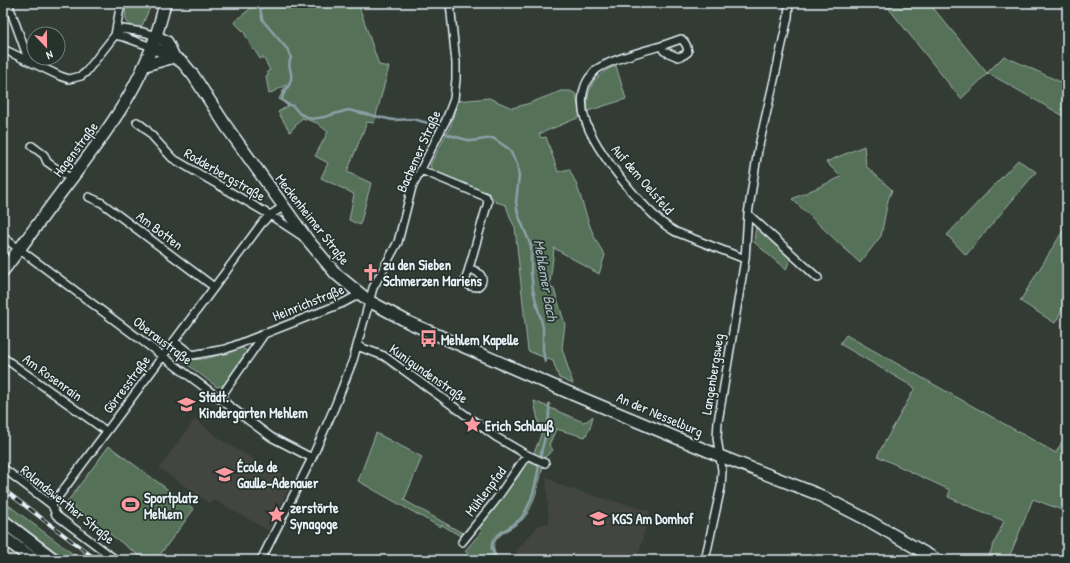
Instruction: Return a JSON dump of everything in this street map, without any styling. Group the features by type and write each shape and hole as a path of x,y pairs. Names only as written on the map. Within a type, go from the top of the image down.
{"main road":[{"path":"3,521 54,560"},
{"path":"3,537 34,560"}],"street":[{"path":"8,3 26,53"},
{"path":"114,35 121,3"},
{"path":"39,66 60,76 73,79 81,76 86,72 114,35 122,29 143,32 156,36 165,3"},
{"name":"Bachemer Straße","path":"369,301 373,288 398,242 412,187 444,125 454,99 456,63 450,3"},
{"name":"Langenbergsweg","path":"705,560 721,487 722,470 717,438 718,422 745,258 748,214 758,150 788,17 789,3"},
{"path":"114,35 124,37 152,48"},
{"name":"Hagenstraße","path":"3,271 99,143 128,100 146,65 156,36"},
{"name":"Meckenheimer Straße","path":"156,36 166,42 174,57"},
{"name":"Auf dem Oelsfeld","path":"661,46 615,61 597,69 588,80 582,92 582,108 585,120 600,150 608,162 654,216 676,232 745,258"},
{"name":"Meckenheimer Straße","path":"152,48 174,57 193,75 215,110 307,239 336,274 369,301"},
{"path":"3,50 26,60"},
{"path":"146,65 174,57"},
{"name":"Rodderbergstraße","path":"137,122 145,128 172,158 270,215 307,239"},
{"path":"32,146 44,155 47,162 71,179"},
{"path":"420,170 486,197 488,202 469,269"},
{"name":"Am Botten","path":"89,197 102,203 214,287"},
{"name":"Görresstraße","path":"52,505 262,222 283,206"},
{"path":"748,214 818,278"},
{"name":"Oberaustraße","path":"3,237 271,437 312,458"},
{"name":"Heinrichstraße","path":"174,341 192,355 226,349 343,303 360,294"},
{"path":"260,560 312,458 336,404 353,360 369,301"},
{"name":"An der Nesselburg","path":"369,301 430,332 720,456 794,484 838,504 900,537 937,560"},
{"name":"Heinrichstraße","path":"220,398 265,333"},
{"name":"Kunigundenstraße","path":"357,346 384,356 397,364 482,428 527,455 545,463"},
{"name":"Am Rosenrain","path":"4,358 106,431"},
{"name":"Mühlenpfad","path":"462,542 495,501 527,455"},
{"name":"Rolandswerther Straße","path":"3,468 52,505 56,515 116,560"}],"shaded area":[{"name":"École de Gaulle-Adenauer","path":"195,419 224,442 293,480 268,530 214,500 210,504 159,468"},
{"name":"KGS Am Domhof","path":"546,476 560,485 577,491 650,511 637,560 518,560 516,551 539,525 549,523"},
{"path":"3,546 16,555 11,560 3,560"}],"green space":[{"path":"126,3 152,3 141,28 131,25 126,20"},
{"path":"257,3 361,3 360,9 379,65 389,67 374,123 367,122 347,172 371,183 360,225 349,220 354,194 321,178 328,163 315,156 328,132 317,123 302,118 290,132 278,112 288,106 279,99 286,85 269,94 266,76 269,75 267,72 270,70 263,57 260,59 254,49 253,50 244,32 234,22"},
{"path":"888,3 929,3 987,73 1004,56 1067,85 1067,118 988,73 961,99 886,5"},
{"path":"616,66 626,99 588,111 588,96 593,83 602,73"},
{"path":"561,91 570,91 576,94 580,117 539,134 541,138 546,137 558,172 569,169 576,183 591,229 605,255 599,274 554,248 550,283 551,288 554,289 565,324 562,348 573,384 559,378 553,361 528,351 515,227 506,205 496,202 489,194 432,171 430,165 450,127 458,101 489,98 512,108"},
{"path":"864,146 866,166 892,190 888,200 881,236 860,263 792,199 841,177 826,162"},
{"path":"1018,160 1036,172 966,255 947,235"},
{"path":"756,226 790,259 786,270 754,242"},
{"path":"1066,226 1067,301 1055,323 1020,301"},
{"path":"846,335 1056,453 1067,432 1067,512 1033,499 1008,560 987,560 1004,521 948,497 950,490 877,456 915,388 840,344"},
{"path":"239,346 247,351 224,385 217,387 177,355 179,349 187,356 197,360 222,354"},
{"path":"534,401 583,422 587,421 593,416 590,428 585,437 556,429 549,445 553,450 544,458 537,490 531,507 518,524 496,540 494,546 499,560 474,560 465,551 482,531 478,526 519,476 526,459 534,453 540,438 543,427 539,425"},
{"path":"376,433 422,457 404,500 464,534 462,537 442,525 440,527 358,481"},
{"name":"Sportplatz Mehlem","path":"109,446 194,509 156,560 145,560 67,502"},
{"path":"3,501 81,560 67,560 3,512"}],"waterway":[{"name":"Mehlemer Bach","path":"259,3 264,22 288,50 291,58 289,64 291,79 283,94 282,100 293,106 300,114 312,119 348,110 393,120 413,119 428,123 449,135 471,141 493,138 509,149 517,164 519,176 516,202 518,214 531,246 533,290 543,327 543,350 545,362"},
{"name":"Mehlemer Bach","path":"497,560 492,551 494,539 522,517 527,509 533,493 549,416 549,404"}],"railway":[{"path":"3,489 97,560"}],"place":[{"name":"zu den Sieben Schmerzen Mariens","path":"370,272"},
{"name":"Mehlem Kapelle","path":"428,339"},
{"name":"Städt. Kindergarten Mehlem","path":"186,404"},
{"name":"Erich Schlauß","path":"472,425"},
{"name":"École de Gaulle-Adenauer","path":"224,474"},
{"name":"Sportplatz Mehlem","path":"131,505"},
{"name":"zerstörte Synagoge","path":"277,515"},
{"name":"KGS Am Domhof","path":"599,518"}]}
